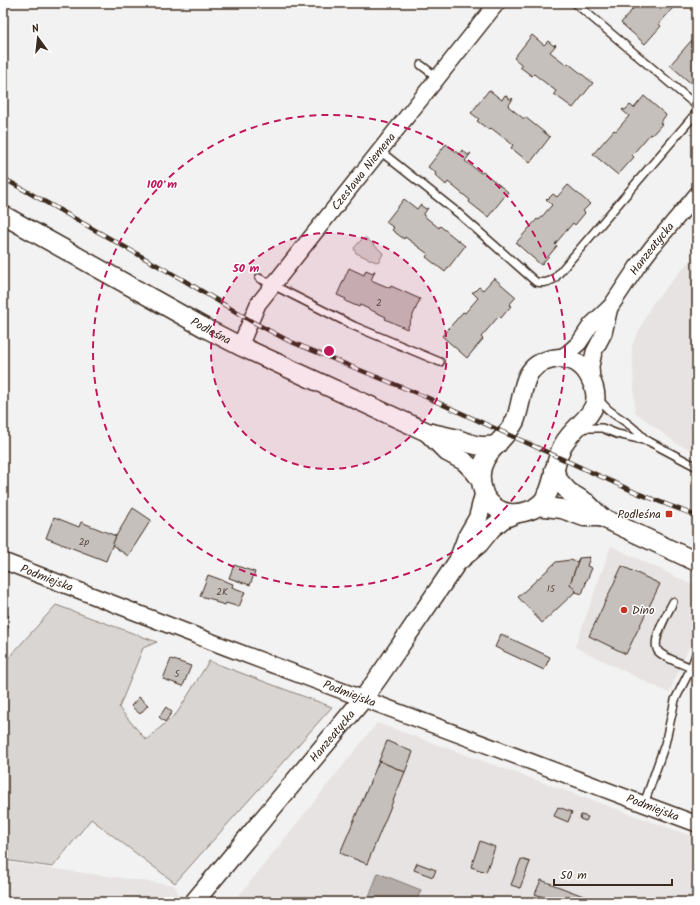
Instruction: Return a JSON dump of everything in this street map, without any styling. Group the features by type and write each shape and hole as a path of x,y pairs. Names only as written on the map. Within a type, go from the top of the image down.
{"street":[{"name":"Czesława Niemena","path":"240,346 258,304 496,3"},
{"name":"Hanzeatycka","path":"194,902 363,699 458,562 467,537 478,518 482,488 480,473 482,465 491,450 497,445 515,421 530,372 543,362 560,358 579,343 591,325 611,306 645,256 697,194"},
{"name":"Podleśna","path":"3,214 181,315 240,346 426,432 454,438 472,445 485,447 497,445"},
{"name":"Hanzeatycka","path":"593,386 591,366 594,352 604,333 611,306"},
{"path":"537,506 543,501 550,488 557,459 563,444 572,432 588,416 594,407 596,400 593,386 583,368 577,363 560,358"},
{"name":"Podleśna","path":"426,432 448,452 464,461 474,471 482,488 495,507 509,513 518,513"},
{"path":"554,470 559,481 569,492 587,503 601,517 697,562"},
{"name":"Hanzeatycka","path":"458,562 479,544 492,528 503,520 518,513 531,510 537,506"},
{"path":"537,506 562,509 584,517 601,517"},
{"name":"Podmiejska","path":"3,562 147,618 697,824"}],"lane":[{"path":"575,3 697,106"},
{"path":"421,65 438,78"},
{"path":"380,151 458,213 536,282 548,282 554,279 697,112"},
{"path":"259,278 354,326 440,362"},
{"path":"593,386 601,402 611,412 628,423 648,442"},
{"path":"572,432 586,428 602,428 617,434 648,442 697,467"},
{"path":"673,602 656,638 655,646 659,653 691,668"},
{"path":"644,804 665,744 676,700 697,652"}],"shaded area":[{"path":"366,238 382,252 383,254 379,261 376,262 356,253 354,248 362,239"},
{"path":"697,252 697,452 677,444 635,412 632,345 652,304"},
{"path":"611,546 697,587 697,628 669,693 575,647"},
{"path":"56,605 157,642 143,648 119,708 146,740 177,713 209,661 332,707 175,883 91,819 53,867 3,860 3,664"},
{"path":"377,723 697,838 697,902 234,902"},
{"path":"3,862 174,885 183,902 3,902"},
{"path":"378,873 421,890 416,902 367,902"}],"building":[{"path":"638,3 677,3 659,24 661,26 645,44 621,23"},
{"path":"532,35 544,45 548,41 554,46 555,44 556,45 550,52 567,65 568,63 593,83 573,108 554,94 556,91 534,74 532,76 520,67 522,65 514,58"},
{"path":"697,37 697,84 695,87 670,65 691,41 693,42"},
{"path":"489,90 502,100 505,95 511,100 512,98 513,99 508,106 524,119 525,117 550,137 530,163 511,148 513,145 491,128 489,130 477,121 479,119 471,113"},
{"path":"644,96 666,115 660,123 662,124 652,135 650,134 632,155 634,157 618,175 593,154 614,130 616,131 629,116 622,110 625,110 630,105 634,108"},
{"path":"446,144 459,154 462,150 468,155 471,153 465,161 481,173 483,172 508,192 488,217 469,202 470,200 448,182 446,185 435,175 436,173 428,167"},
{"path":"568,185 590,204 583,211 585,213 575,225 573,223 555,244 557,246 541,265 516,243 537,219 539,220 552,205 546,199 553,194 557,197"},
{"path":"404,199 417,209 420,205 426,209 428,208 423,215 439,228 440,226 465,246 445,272 426,257 428,254 405,237 404,239 392,230 394,228 386,222"},
{"path":"349,268 364,275 366,270 373,273 375,271 371,280 390,288 391,286 420,299 407,329 360,305 359,307 345,301 346,299 337,295"},
{"path":"494,278 516,297 501,318 499,316 481,337 483,339 467,358 442,336 463,312 465,313 478,298 472,292 479,287 483,290"},
{"path":"133,508 151,520 128,556 112,545"},
{"path":"54,517 79,527 81,522 116,536 106,561 46,538"},
{"path":"590,557 587,566 592,568 585,582 586,583 582,594 576,592 570,584 579,558"},
{"path":"579,558 570,584 576,591 542,623 518,597 556,562 570,560 577,562"},
{"path":"234,565 255,572 250,585 229,578"},
{"name":"Dino","path":"622,566 660,584 626,654 589,636"},
{"path":"208,575 233,584 232,587 245,592 239,607 226,603 225,605 215,602 215,600 200,596"},
{"path":"3,611 9,616 3,623"},
{"path":"3,623 9,627 3,633"},
{"path":"501,634 550,657 544,670 495,647"},
{"path":"171,659 191,666 183,686 163,679"},
{"path":"139,697 148,705 140,714 131,706"},
{"path":"166,707 172,712 165,722 159,717"},
{"path":"387,741 413,752 405,772 379,761"},
{"path":"379,761 405,772 367,864 340,853"},
{"path":"558,807 572,812 568,822 554,816"},
{"path":"581,815 588,817 586,821 580,819"},
{"path":"480,841 495,847 486,872 471,867"},
{"path":"521,859 530,862 520,888 511,885"},
{"path":"417,863 436,870 433,877 414,870"},
{"path":"541,880 594,900 593,902 557,902 535,894"}],"railway":[{"path":"3,178 185,281 251,321 289,341 426,397 637,493 697,516"}],"place":[{"name":"Podleśna","path":"669,514"},
{"name":"Dino","path":"624,610"}]}
